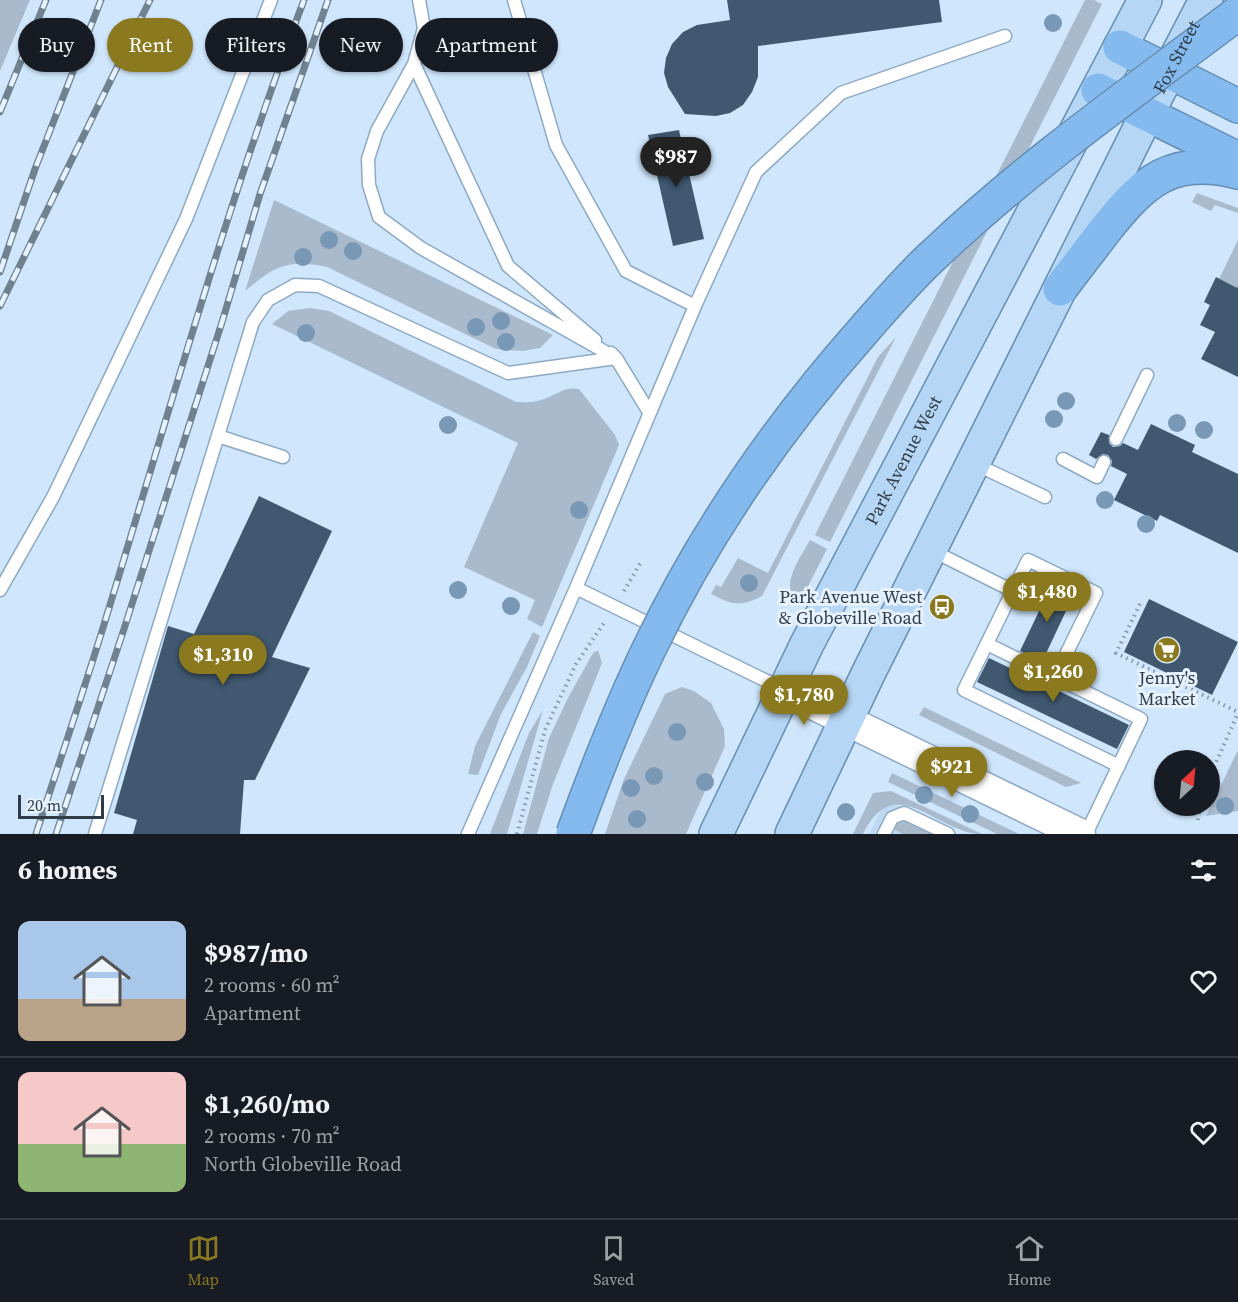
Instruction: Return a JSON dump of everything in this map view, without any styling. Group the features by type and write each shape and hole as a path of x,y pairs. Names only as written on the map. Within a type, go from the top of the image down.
{"highway":[{"path":"573,834 617,717 650,646 693,566 733,500 783,430 837,361 935,253 982,210 1238,14"},
{"path":"1120,47 1238,106"},
{"path":"1098,90 1238,159"},
{"path":"1060,289 1122,209 1145,185 1163,175 1185,168 1204,166 1238,172"}],"main road":[{"path":"1098,90 1145,0"},
{"name":"Fox Street","path":"1147,114 1206,0"},
{"name":"Park Avenue West","path":"716,834 784,690 1098,90"},
{"path":"792,834 845,720 1147,114"}],"street":[{"path":"784,690 1080,834"}],"lane":[{"path":"0,590 53,497 186,219 271,0"},
{"path":"419,0 424,28 414,64 377,130 368,159 369,185 379,217 421,248 616,358"},
{"path":"514,0 556,145 626,271 695,306"},
{"path":"468,834 576,588 695,306 756,172 841,93 1005,36"},
{"path":"414,64 508,266 616,358 649,412"},
{"path":"95,834 254,322 268,300 295,285 320,286 508,373 616,358"},
{"path":"1116,439 1147,375"},
{"path":"218,436 283,457"},
{"path":"1063,459 1097,477 1104,462"},
{"path":"973,463 1045,498"},
{"path":"930,550 1013,591"},
{"path":"1055,677 1096,592 1028,560 964,690 1119,766"},
{"path":"576,588 784,690"},
{"path":"987,644 1141,719 1086,834"},
{"path":"884,834 892,818 904,813 948,834"}],"path":[{"path":"1140,604 1116,653 1171,677 1238,712 1220,753"},
{"path":"517,834 546,730 576,664 595,636"},
{"path":"1198,820 1199,816"}],"shaded area":[{"path":"0,0 30,0 22,18 18,18 18,28 0,71"},
{"path":"1085,0 1094,0 1102,4 830,542 815,535"},
{"path":"1197,193 1238,208 1238,213 1215,205 1211,211 1192,202"},
{"path":"274,200 553,335 540,348 522,351 496,349 327,267 313,265 291,264 274,270 245,291"},
{"path":"1238,240 1238,289 1219,279"},
{"path":"310,308 329,311 516,402 535,402 564,390 579,389 615,435 619,445 542,627 527,619 535,600 464,567 518,443 272,324 288,311"},
{"path":"896,337 762,596 748,602 736,603 711,594 716,585 721,587 738,558 768,573 878,357"},
{"path":"810,540 827,549 800,602 793,597 790,589 791,581 797,563"},
{"path":"533,632 540,636 527,667 501,714 478,775 468,774 475,746"},
{"path":"598,650 602,663 553,784 537,834 523,834 549,738 593,653"},
{"path":"682,687 694,691 711,703 724,729 725,746 686,834 605,834 624,779 665,694"},
{"path":"924,707 1081,783 1066,787 919,715"},
{"path":"543,710 507,834 490,834 529,733"},
{"path":"1238,750 1238,811 1220,814 1220,787"},
{"path":"892,773 1019,834 997,834 888,782"},
{"path":"891,791 982,834 965,831 918,809 903,805 889,806 875,815 863,834 853,834 873,793"},
{"path":"886,800 956,834 869,834"},
{"path":"906,821 932,834 903,834 893,829 896,824"}],"building":[{"path":"727,0 939,0 942,22 758,46 758,77 743,105 730,113 716,116 685,114 668,87 664,73 666,58 672,44 683,32 697,25 730,20"},
{"path":"679,130 704,239 673,246 648,135"},
{"path":"1216,277 1237,288 1238,286 1238,377 1201,359 1215,332 1200,325 1210,305 1204,302"},
{"path":"1151,424 1195,445 1192,452 1238,474 1238,553 1160,515 1157,521 1114,500 1127,474 1111,466 1112,461 1108,455 1103,454 1096,459 1089,455 1101,432 1109,435 1109,443 1113,447 1123,443 1138,450"},
{"path":"259,496 332,531 272,657 310,668 255,780 244,780 240,834 133,834 137,820 114,813 168,626 194,634"},
{"path":"1052,584 1074,594 1042,662 1020,651"},
{"path":"1149,599 1238,642 1212,695 1124,652"},
{"path":"989,658 1012,669 1013,666 1035,677 1034,679 1129,725 1117,749 977,682"}],"railway":[{"path":"0,112 46,0"},
{"path":"0,272 35,169 101,0"},
{"path":"0,306 150,0"},
{"path":"36,834 102,631 223,235 304,0"},
{"path":"56,834 223,319 260,194 328,0"}],"place":[{"name":"Park Avenue West & Globeville Road","path":"942,607"},
{"name":"Jenny's Market","path":"1167,650"}]}
